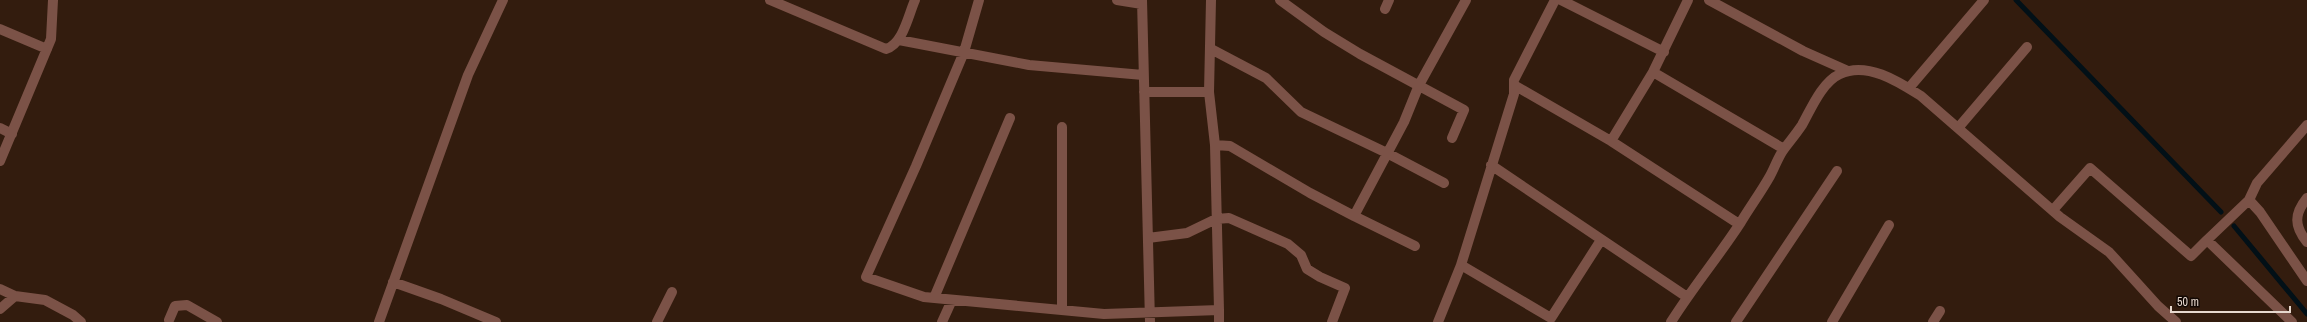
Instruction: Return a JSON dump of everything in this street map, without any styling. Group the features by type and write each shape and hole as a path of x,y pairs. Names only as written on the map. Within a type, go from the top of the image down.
{"street":[{"path":"0,161 51,39 52,0"},
{"path":"379,322 392,282 468,75 503,0"},
{"path":"770,0 886,49 893,47 899,40 914,0"},
{"path":"979,0 964,52 916,166 866,277 924,297 952,300 1104,314 1150,311 1218,310"},
{"path":"1117,0 1142,2 1150,322"},
{"path":"1211,0 1209,92 1215,145 1219,322"},
{"path":"1280,0 1324,32 1354,50 1464,110 1452,138"},
{"path":"1354,216 1404,122 1419,85 1466,0"},
{"path":"1438,322 1461,265 1490,165 1514,94 1514,80 1555,0"},
{"path":"1561,0 1664,52"},
{"path":"1611,141 1664,52 1688,0"},
{"path":"1709,0 1803,51 1848,71"},
{"path":"1909,88 1984,0"},
{"path":"0,29 47,49"},
{"path":"899,40 1029,65 1143,75"},
{"path":"1958,128 2027,47"},
{"path":"1211,49 1266,78 1301,112 1387,153 1444,183"},
{"path":"1672,322 1687,297 1739,224 1769,177 1784,149 1793,141 1827,86 1838,74 1848,71 1863,71 1882,74 1909,88 2053,210 2109,252 2158,306 2176,322"},
{"path":"1653,72 1784,149"},
{"path":"1514,85 1611,141 1739,224"},
{"path":"1144,92 1209,92"},
{"path":"934,298 1010,118"},
{"path":"2053,210 2090,168 2191,256 2249,200 2257,183 2307,125"},
{"path":"1062,127 1062,310"},
{"path":"0,128 12,134"},
{"path":"1215,145 1230,146 1354,216 1415,246"},
{"path":"1490,165 1687,297"},
{"path":"1736,322 1837,171"},
{"path":"2307,198 2297,215 2297,227 2307,242"},
{"path":"2249,200 2260,212 2307,281"},
{"path":"1148,238 1187,234 1216,219 1229,218 1288,244 1301,255 1307,269 1320,278 1345,288 1332,322"},
{"path":"1832,322 1889,225"},
{"path":"1461,265 1552,321 1601,240"},
{"path":"2207,240 2285,320"},
{"path":"392,282 441,299 496,322"},
{"path":"0,290 15,296 46,300 73,315 81,322"},
{"path":"657,322 672,292"},
{"path":"0,309 15,296"},
{"path":"942,322 952,300"},
{"path":"169,320 175,306 188,305 217,322"},
{"path":"1933,322 1940,311"}],"waterway":[{"path":"2016,0 2221,212"},
{"path":"2234,226 2307,314"}]}
